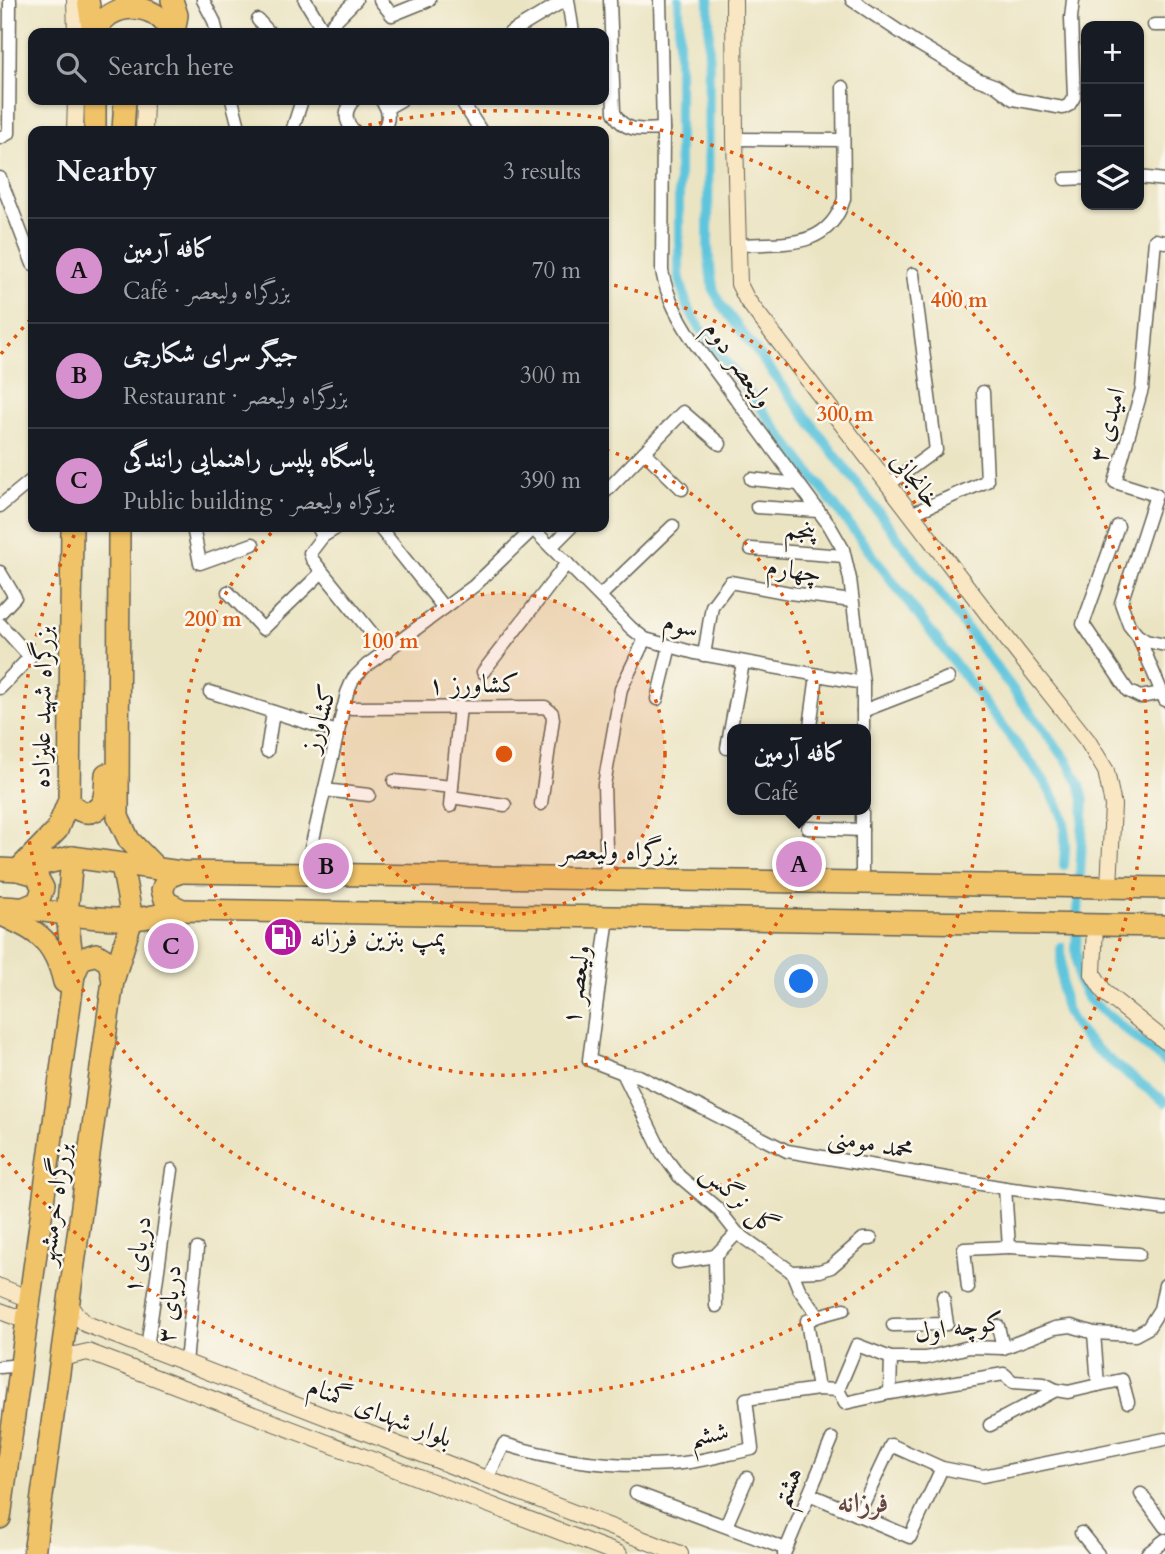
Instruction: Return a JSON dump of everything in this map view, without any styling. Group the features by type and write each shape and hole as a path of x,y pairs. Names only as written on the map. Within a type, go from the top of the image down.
{"highway":[{"path":"88,0 94,28"},
{"path":"172,0 177,15 173,28"},
{"path":"98,28 108,11 121,4 133,2 156,10 169,28"},
{"path":"95,105 95,126"},
{"path":"123,126 125,105"},
{"name":"بزرگراه شهید علیزاده","path":"9,869 57,830 69,800 72,532"},
{"path":"119,532 118,817 130,840 157,869"},
{"path":"69,800 76,810 85,813 97,809 103,802 109,733 117,714"},
{"path":"9,869 72,857"},
{"name":"بزرگراه ولیعصر","path":"72,857 181,872 1165,888"},
{"name":"بزرگراه خرمشهر","path":"0,1518 10,1366 27,1321 74,975 67,915 72,857"},
{"name":"بزرگراه خرمشهر","path":"34,1554 113,981 132,919 122,865"},
{"path":"9,869 36,875 43,885 40,900 33,906 24,908"},
{"path":"181,872 169,877 162,890 166,902 182,910"},
{"path":"0,908 132,919 182,910 1165,926"},
{"path":"0,914 34,930 49,944 59,962 70,1004"},
{"path":"74,975 81,959 96,954 109,962 113,981"}],"main road":[{"path":"75,0 76,28"},
{"name":"خانجانی","path":"734,0 739,284 747,300 888,485 1087,740 1106,771 1113,805 1109,887"},
{"path":"75,126 76,105"},
{"path":"144,126 145,105"},
{"path":"1095,924 1093,974 1105,993 1165,1041"},
{"path":"1,1287 30,1298"},
{"path":"1,1287 5,1299 0,1308 27,1321"},
{"name":"بلوار شهدای گمنام","path":"68,1306 86,1324 680,1554"},
{"path":"85,1352 77,1348 74,1337 78,1327 86,1324"},
{"path":"61,1359 85,1352"},
{"name":"بلوار شهدای گمنام","path":"85,1352 619,1554"},
{"path":"479,1500 487,1479"}],"street":[{"path":"0,138 9,133 10,0"},
{"path":"203,0 216,28"},
{"path":"305,0 324,28"},
{"path":"380,0 392,15 429,0"},
{"path":"518,28 566,0 572,28"},
{"path":"610,0 614,112 618,122 636,130 663,129"},
{"name":"ولیعصر دوم","path":"660,0 662,271 666,291 674,310 694,342 829,525 844,556 863,683 863,724"},
{"path":"852,0 915,42 977,79 996,86 1013,99 1063,108 1074,97 1071,18 1073,0"},
{"path":"330,28 353,1"},
{"path":"258,20 265,28"},
{"path":"738,245 802,241 829,228 839,216 844,199 843,87"},
{"path":"233,105 239,126"},
{"path":"294,126 300,105"},
{"path":"350,126 346,113 351,105"},
{"path":"384,105 388,120 385,126"},
{"path":"464,105 478,126"},
{"path":"735,139 844,140"},
{"path":"0,177 28,251"},
{"path":"1065,179 1081,178"},
{"path":"1144,178 1165,180"},
{"path":"0,219 15,218"},
{"name":"امیدی ۳","path":"1163,697 1121,603 1156,495 1115,482 1142,389 1156,240 1165,242"},
{"path":"888,485 936,450 913,274"},
{"path":"911,514 987,481 983,392"},
{"path":"609,488 683,412 720,444"},
{"path":"644,452 682,489"},
{"path":"751,479 798,484"},
{"path":"2,501 28,483"},
{"path":"757,507 818,511"},
{"path":"600,596 673,526"},
{"path":"1118,526 1083,624 1128,691 1140,697 1163,697"},
{"path":"194,532 200,563 253,544"},
{"path":"320,532 310,553 312,559 387,652"},
{"path":"383,532 444,608"},
{"name":"کشاورز","path":"305,874 337,732 353,679 367,664 474,586 528,532"},
{"name":"سوم","path":"536,532 645,639 743,663 863,683"},
{"path":"551,547 566,532"},
{"name":"پنجم","path":"751,549 844,556"},
{"path":"484,672 566,563"},
{"path":"0,572 15,597 0,613"},
{"path":"228,592 263,629 323,572"},
{"name":"چهارم","path":"704,655 712,606 730,582 852,601"},
{"path":"1,686 30,657 2,629"},
{"path":"1137,635 1146,641 1165,645"},
{"path":"607,879 604,785 621,689 645,639"},
{"path":"657,699 670,646"},
{"path":"732,724 743,663"},
{"path":"810,724 817,675"},
{"path":"863,712 948,678"},
{"path":"209,692 337,732"},
{"path":"451,797 460,706"},
{"name":"کشاورز ۱","path":"343,708 545,707 552,713 553,719 541,804"},
{"path":"267,751 274,712"},
{"path":"394,781 451,797 505,805"},
{"path":"324,790 369,794"},
{"path":"862,815 862,883"},
{"path":"808,828 862,830"},
{"name":"ولیعصر ۱","path":"589,1060 608,917"},
{"name":"محمد مومنی","path":"589,1060 622,1073 639,1076 787,1151 1005,1188 1165,1209"},
{"name":"گل نرگس","path":"622,1073 662,1153 679,1176 718,1209 737,1233 792,1272"},
{"name":"دریای ۱","path":"147,1348 172,1170"},
{"path":"1005,1188 1009,1247"},
{"path":"1165,1209 1165,1217"},
{"path":"678,1262 715,1256 737,1233"},
{"path":"818,1315 799,1289 792,1272 820,1271 831,1267 863,1238 871,1239"},
{"path":"968,1288 964,1249 1009,1247 1139,1254"},
{"name":"دریای ۳","path":"187,1363 197,1249"},
{"path":"715,1256 716,1306"},
{"name":"کوچه اول","path":"891,1358 926,1358 969,1348 1003,1348 1055,1328 1071,1326 1094,1333 1135,1335 1148,1328 1160,1309 1165,1285"},
{"path":"893,1325 947,1324 943,1297"},
{"path":"838,1390 818,1388 807,1321 818,1315 844,1309"},
{"path":"998,1326 1003,1348"},
{"path":"1094,1333 1098,1385"},
{"path":"838,1390 857,1345 891,1358 890,1393"},
{"path":"838,1390 845,1403 1004,1374 1013,1382 1044,1384 1068,1392 1122,1380 1128,1402"},
{"name":"ششم","path":"487,1479 504,1444 532,1453 587,1464 673,1464 752,1449 746,1399 818,1388"},
{"path":"990,1424 1056,1390"},
{"name":"هشتم","path":"785,1551 832,1439"},
{"path":"858,1515 891,1445 942,1468 983,1476 1165,1439"},
{"path":"809,1493 910,1537 942,1468"},
{"path":"726,1526 747,1478"},
{"path":"636,1493 785,1551"},
{"path":"1141,1494 1165,1527"},
{"path":"1081,1533 1098,1554"},
{"path":"1147,1554 1165,1540"}],"waterway":[{"path":"679,0 679,275 687,306 702,331 1042,778 1063,819 1064,865"},
{"path":"709,0 708,248 714,291 722,306 1068,762 1084,799 1076,949 1079,981 1088,999 1165,1062"},
{"path":"1061,947 1063,996 1074,1024 1096,1049 1165,1102"}],"place":[{"name":"کافه آرمین","path":"799,864"},
{"name":"جیگر سرای شکارچی","path":"326,866"},
{"name":"پمپ بنزین فرزانه","path":"283,937"},
{"name":"پاسگاه پلیس راهنمایی رانندگی","path":"171,946"}],"district":[{"name":"فرزانه","path":"863,1503"}]}
